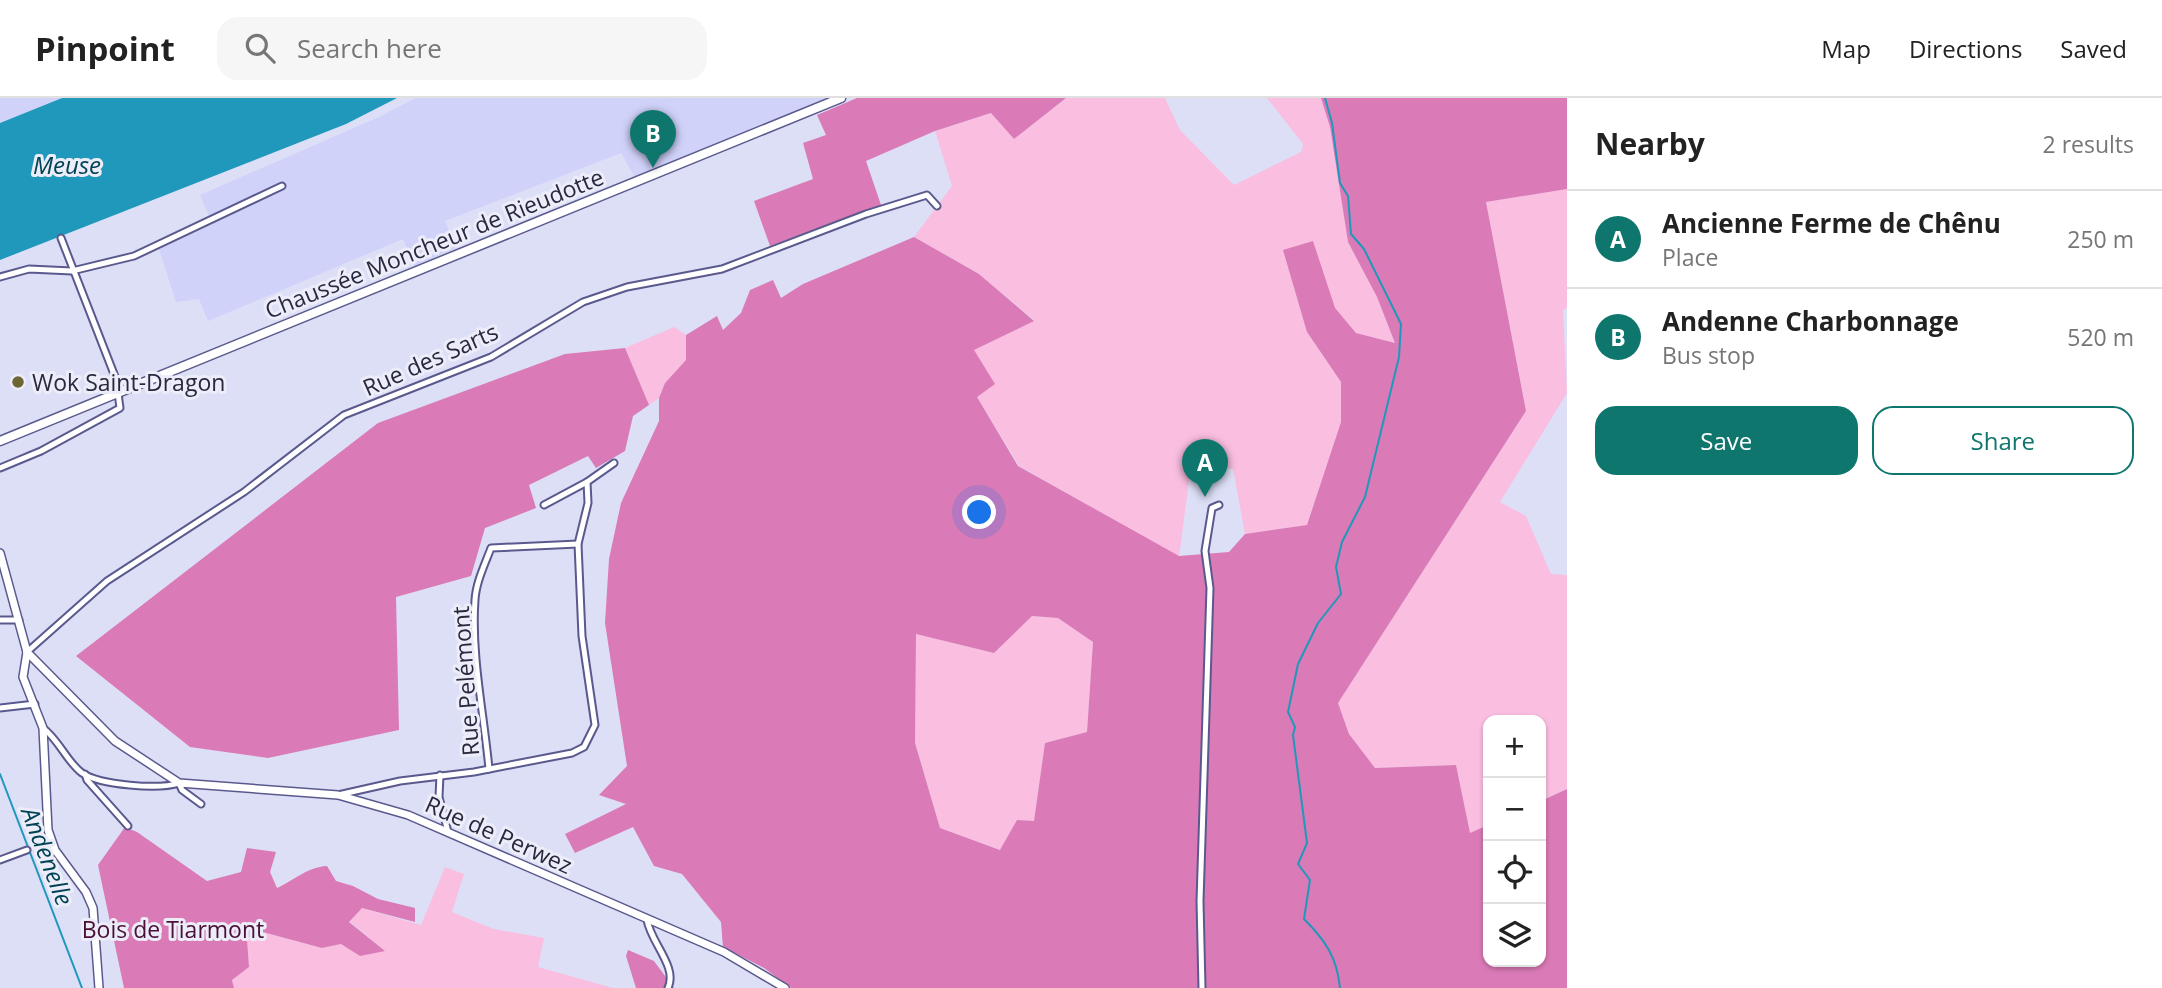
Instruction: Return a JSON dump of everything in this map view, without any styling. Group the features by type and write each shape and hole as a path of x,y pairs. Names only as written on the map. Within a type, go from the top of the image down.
{"main road":[{"name":"Chaussée Moncheur de Rieudotte","path":"0,441 841,98"}],"street":[{"path":"0,277 29,270 72,271 134,256 282,186"},
{"name":"Rue des Sarts","path":"27,652 107,581 244,492 344,415 491,357 526,333 594,298 640,284 722,269 866,214 927,195 937,206"},
{"path":"0,468 41,451 120,408 119,393 61,238"},
{"path":"544,505 587,482 614,463"},
{"path":"489,769 572,752 584,747 596,725 582,636 578,544 588,503 587,482"},
{"path":"1202,988 1200,887 1210,588 1205,551 1212,508 1219,505"},
{"name":"Rue Pelémont","path":"338,795 440,775 489,769 475,600 491,548 578,544"},
{"path":"0,553 27,652 23,677 43,727 48,830 55,850 86,892 93,908 99,988"},
{"path":"0,620 19,620"},
{"name":"Rue de Perwez","path":"27,652 115,741 179,783 338,795 408,815 724,952 785,988"},
{"path":"0,708 34,704"},
{"path":"43,727 128,826"},
{"path":"85,774 124,783 162,787 179,783"},
{"name":"Rue Pelémont","path":"440,775 439,797 448,832"},
{"name":"Rue de Perwez","path":"179,783 182,790 201,804"},
{"path":"0,860 27,850"},
{"path":"647,920 650,935 670,966 668,988"}],"shaded area":[{"path":"0,98 62,98 0,123"},
{"path":"416,98 841,98 637,181 621,153 445,221 456,248 414,266 403,239 208,321 199,299 176,302 159,249 212,224 200,195 379,117"},
{"path":"1066,98 1165,98 1180,130 1234,185 1301,152 1303,144 1267,98 1321,98 1330,127 1348,242 1377,297 1395,343 1356,333 1334,308 1313,241 1307,332 1341,382 1341,422 1307,525 1245,534 1233,469 1191,466 1179,557 1019,466 977,397 973,350 1034,320 979,274 914,237 952,186 935,131 992,113 1014,139"},
{"path":"1567,189 1567,308 1563,310 1567,393 1500,502 1526,516 1551,574 1567,575 1567,789 1546,799 1546,715 1483,715 1483,828 1470,834 1456,765 1375,768 1349,734 1338,703 1526,411 1486,202"},
{"path":"674,327 686,335 686,360 665,383 659,398 649,405 625,348"},
{"path":"1031,616 1058,618 1093,642 1087,732 1045,743 1034,822 1017,820 1001,850 940,828 915,743 916,634 994,653"},
{"path":"445,867 464,874 452,912 494,929 544,938 538,967 613,988 234,988 232,980 249,967 247,939 259,931 322,948 341,944 360,956 384,950 349,921 362,908 421,925"}],"green space":[{"path":"857,98 1066,98 1014,139 991,113 935,131 866,161 881,205 770,246 754,201 813,179 803,143 826,135 817,115"},
{"path":"1321,98 1567,98 1567,189 1486,202 1526,411 1338,703 1349,734 1375,768 1456,765 1470,833 1483,827 1483,967 1546,967 1546,799 1567,789 1567,988 791,988 764,968 723,947 721,922 682,874 654,866 633,827 575,853 565,834 626,804 599,795 627,766 605,623 609,559 621,503 659,421 659,398 665,383 686,360 686,335 717,316 723,330 741,313 750,290 773,280 781,298 803,284 914,237 979,274 1034,321 974,350 995,384 977,397 1018,466 1179,556 1229,552 1245,534 1307,525 1341,422 1341,382 1307,332 1283,250 1313,241 1335,308 1356,333 1395,343 1377,297 1348,242 1330,127","holes":["1032,616 1058,618 1093,642 1087,732 1045,743 1034,821 1017,820 1000,850 940,828 915,743 916,634 994,653"]},
{"path":"625,348 649,405 633,416 625,451 596,468 588,456 529,485 536,508 485,528 471,576 396,597 399,730 268,758 190,747 76,656 378,423 565,354"},
{"name":"Bois de Tiarmont","path":"125,827 137,832 207,881 241,872 247,848 276,852 270,872 277,888 307,871 327,866 336,881 353,886 378,899 415,908 415,922 362,908 349,922 385,951 360,956 341,944 322,948 259,931 247,939 249,967 232,980 234,988 124,988 98,865"},
{"path":"628,950 654,961 674,988 636,988 626,956"}],"water":[{"name":"Meuse","path":"62,98 397,98 346,124 0,260 0,123"}],"waterway":[{"path":"1325,98 1332,123 1340,183 1348,196 1351,234 1364,249 1401,324 1399,357 1365,497 1342,542 1336,567 1341,594 1318,623 1298,664 1288,712 1295,727 1293,735 1307,843 1298,864 1310,880 1304,919 1329,950 1340,988"},
{"name":"Andenelle","path":"0,774 82,988"}],"place":[{"name":"Andenne Charbonnage","path":"653,168"},
{"name":"Wok Saint-Dragon","path":"18,382"},
{"name":"Ancienne Ferme de Chênu","path":"1205,497"}]}
